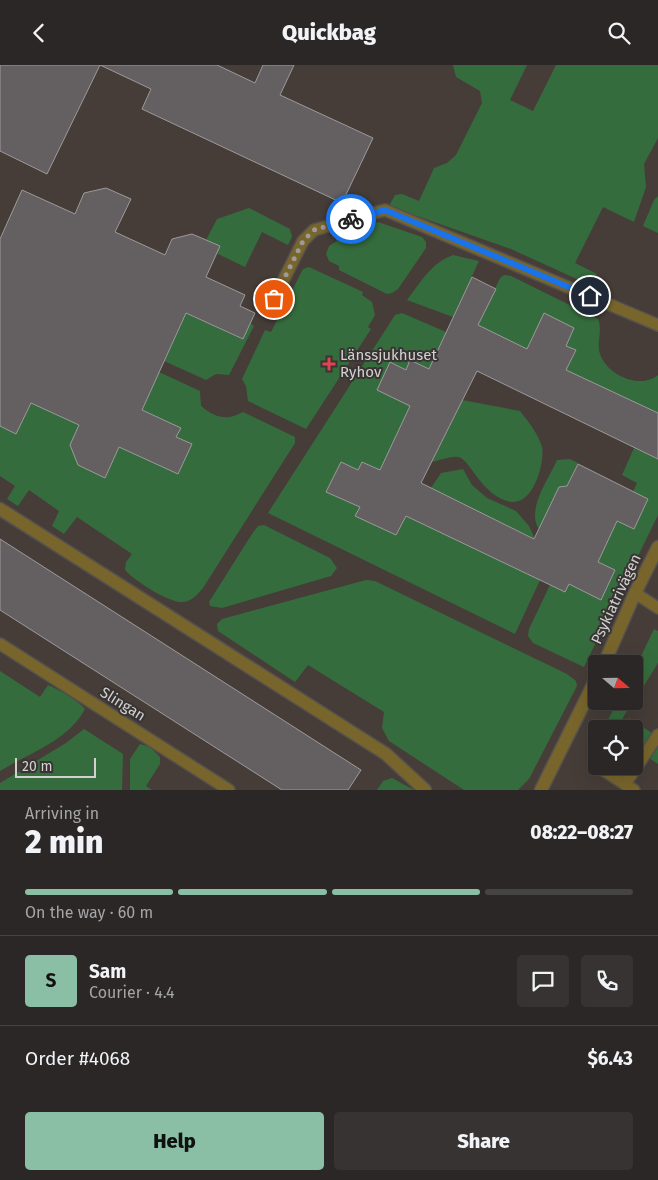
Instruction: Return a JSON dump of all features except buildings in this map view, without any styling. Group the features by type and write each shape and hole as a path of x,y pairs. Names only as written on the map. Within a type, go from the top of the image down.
{"street":[{"path":"0,509 386,754 425,790"},
{"name":"Psykiatrivägen","path":"608,655 635,593 658,547"},
{"path":"542,790 588,695"}],"lane":[{"path":"274,299 303,241 314,230 385,210 658,325"},
{"path":"635,593 658,608"},
{"name":"Slingan","path":"0,644 229,790"},
{"path":"611,775 629,787 658,735"}],"shaded area":[{"name":"Länssjukhuset Ryhov","path":"0,65 658,65 658,790 0,790"}],"green space":[{"path":"453,65 527,65 510,100 533,111 556,65 658,65 658,138 644,164 646,187 634,222 603,207 575,263 597,274 592,286 511,249 389,206 395,195 402,194 419,201 434,168 447,163 456,155 482,103 480,91 456,77"},
{"path":"658,196 658,233 643,226 654,200"},
{"path":"249,208 290,229 292,237 288,245 262,232 245,267 216,253 220,246 206,240 217,219"},
{"path":"378,222 422,237 426,242 426,248 398,289 387,294 339,270 339,266 329,261 326,254 329,246 337,241 335,237"},
{"path":"453,255 479,261 453,317 407,300 432,268 445,258"},
{"path":"309,267 363,292 362,295 372,302 375,315 368,327 371,329 306,429 248,401 246,386 242,379 265,330 271,332 303,269"},
{"path":"504,275 511,276 598,319 600,354 609,368 625,378 634,380 642,381 658,375 658,413 566,370 576,351 566,346 574,328 544,314 527,349 478,325 500,278"},
{"path":"186,313 242,339 250,323 254,326 229,375 216,374 206,380 164,361"},
{"path":"402,313 446,332 429,369 411,360 406,370 390,362 410,406 380,470 362,462 358,470 341,462 327,492 360,507 356,516 396,535 406,516 540,580 515,634 268,513 395,315"},
{"path":"159,372 200,391 201,406 216,416 232,417 243,412 295,437 295,443 203,588 192,599 184,602 178,602 162,596 136,580 125,570 126,562 132,554 77,517 64,534 52,526 59,511 29,490 18,506 7,499 15,486 0,476 0,426 16,434 31,403 79,425 78,465 105,477 119,447 178,474 191,444 176,437 180,428 142,410"},
{"path":"462,400 520,411 536,433 542,447 542,463 536,482 526,497 512,502 502,499 485,486 463,459 458,457 431,462"},
{"path":"634,448 658,459 658,515 590,655 588,655 584,667 533,643 528,636 529,629 550,585 565,592 569,584 601,599 615,570 598,562 603,552 589,545 604,515 634,529 648,499 633,492 637,483 622,475"},
{"path":"570,459 578,463 567,486 559,487 543,534 537,526 535,517 539,497 557,460"},
{"path":"463,469 472,485 487,498 516,511 529,526 535,539 431,488 441,473"},
{"path":"264,525 330,558 337,568 331,576 222,608 210,606 209,602 252,534 258,526"},
{"path":"366,580 375,581 567,674 576,681 577,686 529,779 518,790 464,790 389,741 382,728 384,712 308,665 295,682 218,631 217,624 222,619"},
{"path":"654,629 658,631 658,663 643,687 643,655"},
{"path":"0,671 40,697 48,685 63,692 85,709 69,730 47,745 0,771"},
{"path":"613,710 628,710 621,720 608,720"},
{"path":"643,727 658,737 658,764 643,754"},
{"path":"84,729 123,754 122,790 0,790 0,783 66,743"},
{"path":"140,744 150,747 160,757 160,764 146,786 152,790 130,790 130,759"},
{"path":"392,778 414,790 377,790 383,781"}],"way so far":[{"path":"274,299 303,241 314,230 351,219"}],"place":[{"name":"Länssjukhuset Ryhov","path":"329,364"}],"route":[{"path":"351,219 385,210 590,296"}]}
